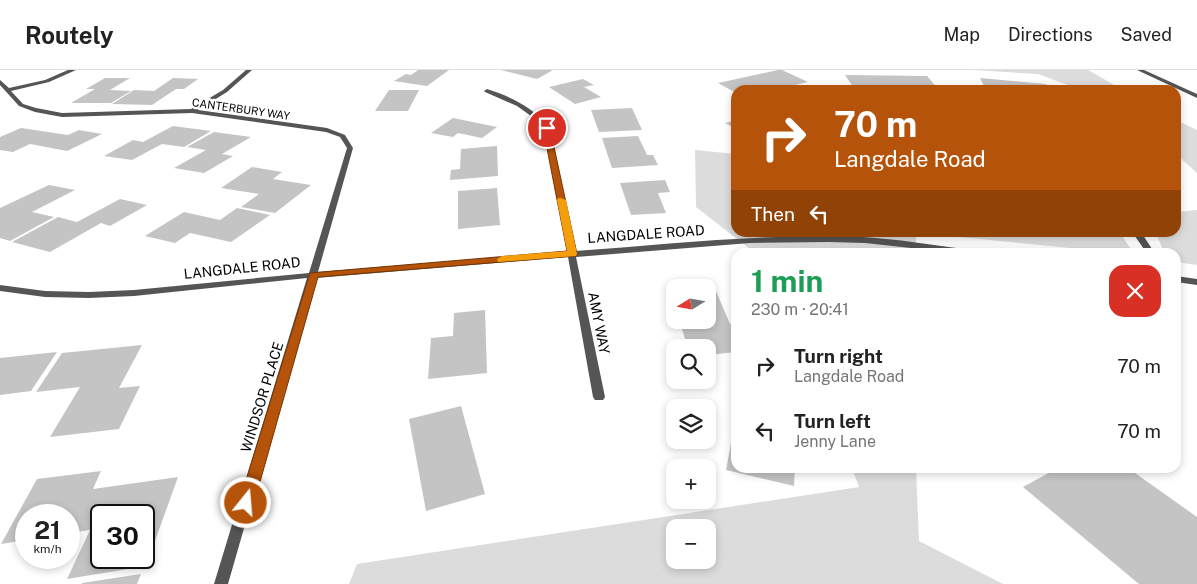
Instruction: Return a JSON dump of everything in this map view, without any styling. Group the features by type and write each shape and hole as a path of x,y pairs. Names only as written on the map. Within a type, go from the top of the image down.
{"street":[{"path":"7,90 46,81 73,70"},
{"path":"192,111 225,91 248,70"},
{"path":"1140,70 1173,85"},
{"name":"CANTERBURY WAY","path":"0,82 21,105 35,110 62,115 192,111 326,130 343,136 350,148 314,275"},
{"path":"1181,89 1197,96"},
{"name":"AMY WAY","path":"486,91 516,101 532,112 547,128 599,397"},
{"path":"1140,237 1147,248"},
{"name":"LANGDALE ROAD","path":"0,288 44,294 134,293 314,275 750,240 865,240 932,248"},
{"name":"WINDSOR PLACE","path":"221,584 314,275"},
{"path":"1181,280 1197,282"}],"shaded area":[{"path":"973,70 1088,70 1114,85 1068,85 1038,74"},
{"path":"1181,122 1197,130 1197,173 1181,159"},
{"path":"695,150 731,154 731,234 696,207"},
{"path":"1197,210 1197,265 1181,263 1181,248 1162,248 1158,237 1181,237 1181,212"},
{"path":"735,237 916,237 915,248 749,248"},
{"path":"958,237 1123,237 1130,248 1071,248"},
{"path":"854,473 916,473 919,541 1003,584 349,584 357,564 859,487"}],"building":[{"path":"418,70 449,70 427,86 394,81 406,74 411,75"},
{"path":"501,70 553,70 537,79"},
{"path":"778,70 808,82 795,85 731,85 731,90 718,83"},
{"path":"845,75 927,76 935,85 852,85"},
{"path":"105,78 130,78 110,90 131,91 111,103 71,103 95,89 86,89"},
{"path":"173,78 198,79 184,89 176,89 152,105 112,104 134,90 154,91"},
{"path":"980,78 1047,85 984,85"},
{"path":"583,79 594,85 584,87 601,97 575,104 549,87"},
{"path":"389,90 419,90 408,111 375,111"},
{"path":"632,108 642,130 599,132 591,110"},
{"path":"453,118 497,127 482,138 458,133 453,137 431,133"},
{"path":"173,126 211,131 184,147 162,144 132,160 104,156 133,140 143,142"},
{"path":"21,128 68,135 79,130 102,134 67,151 30,144 13,152 0,150 0,137"},
{"path":"214,132 251,137 222,154 233,156 204,173 174,168 206,150 187,147"},
{"path":"638,136 647,155 653,155 658,165 612,168 602,138"},
{"path":"497,146 498,176 450,180 451,170 460,169 461,149"},
{"path":"252,167 282,172 273,179 311,185 275,213 241,207 259,194 221,188"},
{"path":"665,180 670,192 658,193 666,213 631,215 620,183"},
{"path":"49,185 75,190 32,212 54,217 10,241 0,238 0,208"},
{"path":"497,188 500,225 458,229 458,191"},
{"path":"120,199 147,205 110,226 101,223 50,252 12,242 58,217 77,222"},
{"path":"237,208 270,215 231,242 190,233 175,243 145,236 184,212 220,220"},
{"path":"716,291 731,324 731,353 716,354 716,339 685,339 682,329 716,329"},
{"path":"485,310 487,373 428,379 431,338 453,336 454,313"},
{"path":"142,345 119,388 140,386 119,429 50,437 80,387 36,392 62,353"},
{"path":"57,352 31,391 0,395 0,358"},
{"path":"461,406 485,494 426,511 409,419"},
{"path":"731,443 731,471 726,470"},
{"path":"101,471 93,489 178,477 155,541 155,504 90,504 90,530 80,531 80,504 23,504 37,479"},
{"path":"739,473 795,473 794,486"},
{"path":"1049,473 1135,473 1197,517 1197,584 1139,584 1023,487"},
{"path":"15,519 15,542 1,544"},
{"path":"90,530 90,569 128,569 67,579 72,569 80,569 80,551"},
{"path":"141,574 137,584 82,584 82,583"}],"slow traffic":[{"path":"502,259 572,254 561,200"}],"route":[{"path":"246,503 314,275 572,254 547,128"}]}
